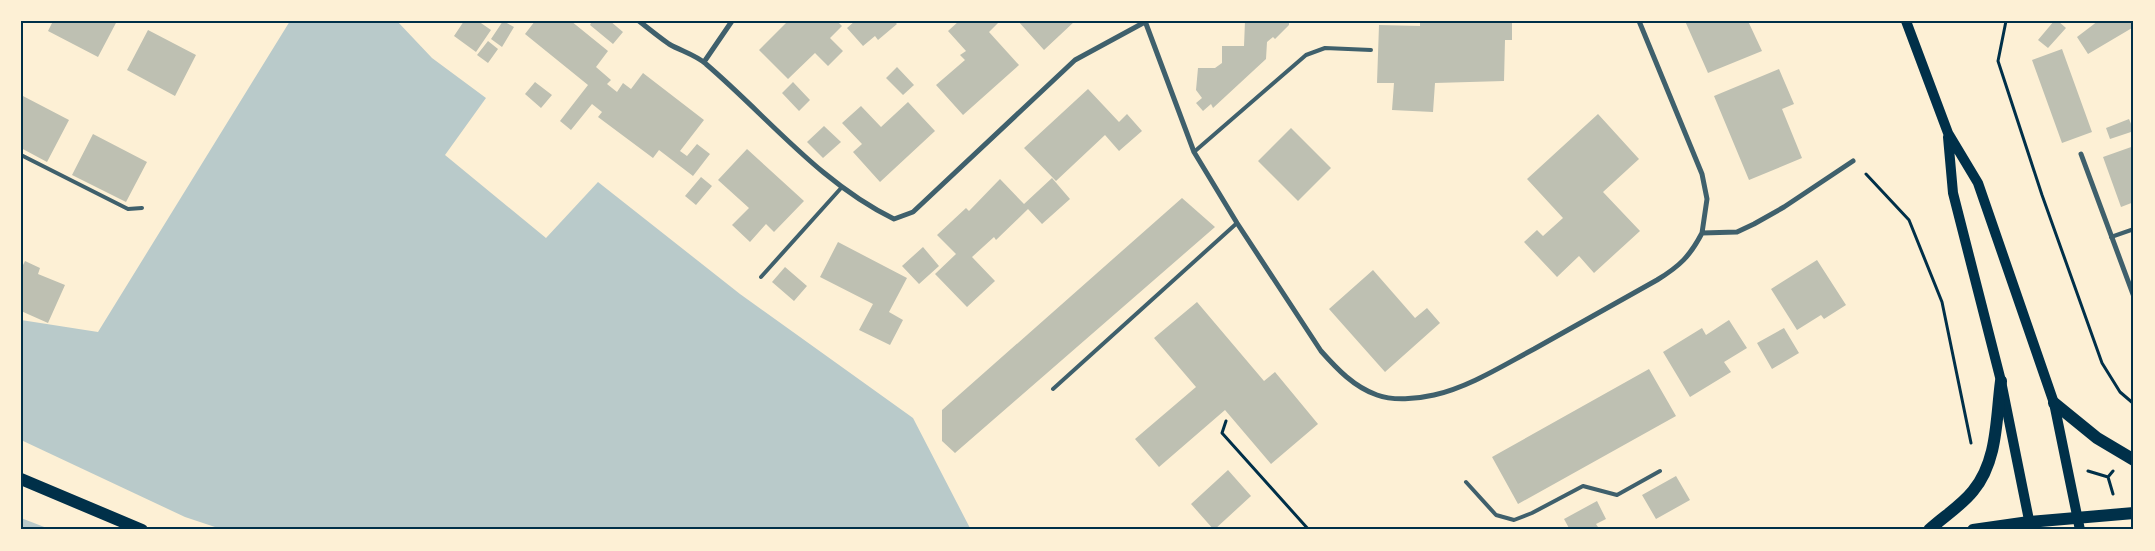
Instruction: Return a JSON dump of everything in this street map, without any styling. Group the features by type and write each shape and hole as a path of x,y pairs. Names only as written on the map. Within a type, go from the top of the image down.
{"main road":[{"path":"1906,21 1948,133 1978,183 2054,403 2079,524"},
{"path":"1948,133 1953,193 2001,381 2030,526"},
{"path":"1930,530 1972,492 1987,470 1993,449 2001,381"},
{"path":"2054,403 2097,438 2134,460"},
{"path":"21,479 142,530"},
{"path":"1973,530 2079,524 2134,513"}],"street":[{"path":"639,21 670,44 704,62 820,170 842,187 894,219 913,212 1076,60 1145,22 1194,152 1237,223 1316,344 1336,368 1353,383 1378,396 1403,399 1433,396 1462,386 1497,369 1680,266 1693,251 1702,232 1707,199 1702,174 1639,21"},
{"path":"704,62 732,21"},
{"path":"2081,154 2134,297"},
{"path":"1702,232 1737,232 1784,207 1853,161"}],"lane":[{"path":"1194,152 1306,55 1325,48 1371,50"},
{"path":"21,155 128,209 142,208"},
{"path":"761,277 842,187"},
{"path":"1053,389 1237,223"},
{"path":"2111,237 2134,229"},
{"path":"1466,482 1496,515 1514,520 1532,513 1582,486 1617,495 1660,471"}],"path":[{"path":"2006,21 1998,61 2039,186 2102,363 2120,392 2134,404"},
{"path":"1853,161 1908,220 1942,302 1970,440 1973,446"},
{"path":"1226,421 1222,433 1309,530"},
{"path":"2108,477 2117,467"},
{"path":"2088,471 2108,477"},
{"path":"2108,477 2111,488"}],"shaded area":[{"path":"290,21 397,21 432,58 486,98 445,155 546,238 598,182 740,294 913,418 971,530 224,530 185,517 21,440 21,320 98,332"},
{"path":"21,518 52,530 21,530"}],"building":[{"path":"53,21 117,21 98,57 48,31"},
{"path":"464,21 478,21 491,30 476,52 454,36"},
{"path":"503,21 514,27 502,47 491,39"},
{"path":"535,21 571,21 608,51 596,67 611,80 607,84 617,92 623,83 631,89 643,73 704,120 680,151 687,156 697,144 710,154 693,176 659,150 653,158 598,117 602,112 592,104 571,130 560,121 588,85 525,34"},
{"path":"592,21 610,21 623,32 613,44 590,25"},
{"path":"788,21 837,21 842,26 830,38 843,51 828,66 815,53 788,79 759,50"},
{"path":"855,21 894,21 897,24 878,40 875,36 863,46 847,28"},
{"path":"959,21 997,21 998,23 989,32 1019,65 963,115 936,85 965,60 960,55 966,51 948,31"},
{"path":"1018,21 1075,21 1044,50"},
{"path":"1245,21 1289,21 1289,25 1275,39 1273,37 1267,42 1266,59 1213,108 1211,104 1203,111 1196,103 1202,98 1196,90 1198,68 1215,68 1222,63 1222,46 1244,46"},
{"path":"1420,21 1512,21 1512,40 1505,40 1504,81 1435,83 1433,112 1392,110 1394,83 1377,83 1379,25 1420,26"},
{"path":"1685,21 1748,21 1762,51 1708,73"},
{"path":"2054,21 2058,21 2066,28 2048,48 2038,40"},
{"path":"2098,21 2134,21 2132,28 2088,54 2077,37"},
{"path":"148,30 196,55 175,96 127,70"},
{"path":"488,41 498,49 488,63 477,55"},
{"path":"2062,49 2092,132 2062,143 2032,60"},
{"path":"897,67 914,85 903,95 886,78"},
{"path":"1779,69 1794,104 1782,109 1802,158 1749,180 1714,96"},
{"path":"535,82 552,95 541,108 525,94"},
{"path":"793,82 810,100 799,111 782,93"},
{"path":"1088,89 1119,122 1127,114 1142,131 1119,151 1105,135 1056,181 1024,148"},
{"path":"21,95 69,120 47,162 21,148"},
{"path":"908,102 935,131 880,182 853,152 862,144 842,123 861,106 881,127"},
{"path":"1598,114 1639,159 1603,192 1640,231 1594,273 1579,256 1557,277 1524,242 1537,230 1543,236 1563,218 1527,179"},
{"path":"2129,119 2134,131 2110,139 2106,128"},
{"path":"824,126 841,142 823,158 807,142"},
{"path":"1291,128 1331,168 1298,201 1258,161"},
{"path":"93,134 147,162 126,202 72,175"},
{"path":"2134,146 2134,202 2121,207 2103,157"},
{"path":"747,149 804,201 774,232 766,224 750,242 732,225 749,208 718,180"},
{"path":"701,177 712,186 696,205 685,196"},
{"path":"1052,178 1070,199 1042,224 1028,209 996,240 994,237 972,257 995,281 967,307 935,274 956,254 937,235 966,208 969,211 1000,179 1024,204"},
{"path":"1182,198 1215,227 955,453 942,441 942,410"},
{"path":"838,242 907,278 889,312 903,320 890,345 859,330 873,304 820,277"},
{"path":"923,247 939,266 919,284 902,266"},
{"path":"1817,260 1846,305 1824,319 1821,315 1797,330 1771,289"},
{"path":"25,261 40,268 38,274 65,285 48,323 21,311 21,269"},
{"path":"785,267 807,286 794,301 772,282"},
{"path":"1373,270 1415,318 1427,308 1440,323 1385,372 1329,309"},
{"path":"1197,302 1264,381 1275,372 1318,424 1271,464 1225,410 1159,467 1135,439 1196,387 1154,338"},
{"path":"1729,320 1747,348 1724,362 1731,372 1690,397 1663,352 1702,328 1706,335"},
{"path":"1784,328 1799,353 1772,369 1757,343"},
{"path":"1649,369 1676,416 1518,504 1492,457"},
{"path":"1228,470 1251,496 1214,530 1191,504"},
{"path":"1676,476 1690,500 1656,519 1642,495"},
{"path":"1597,501 1606,519 1596,524 1598,527 1593,530 1570,530 1564,519"}]}
